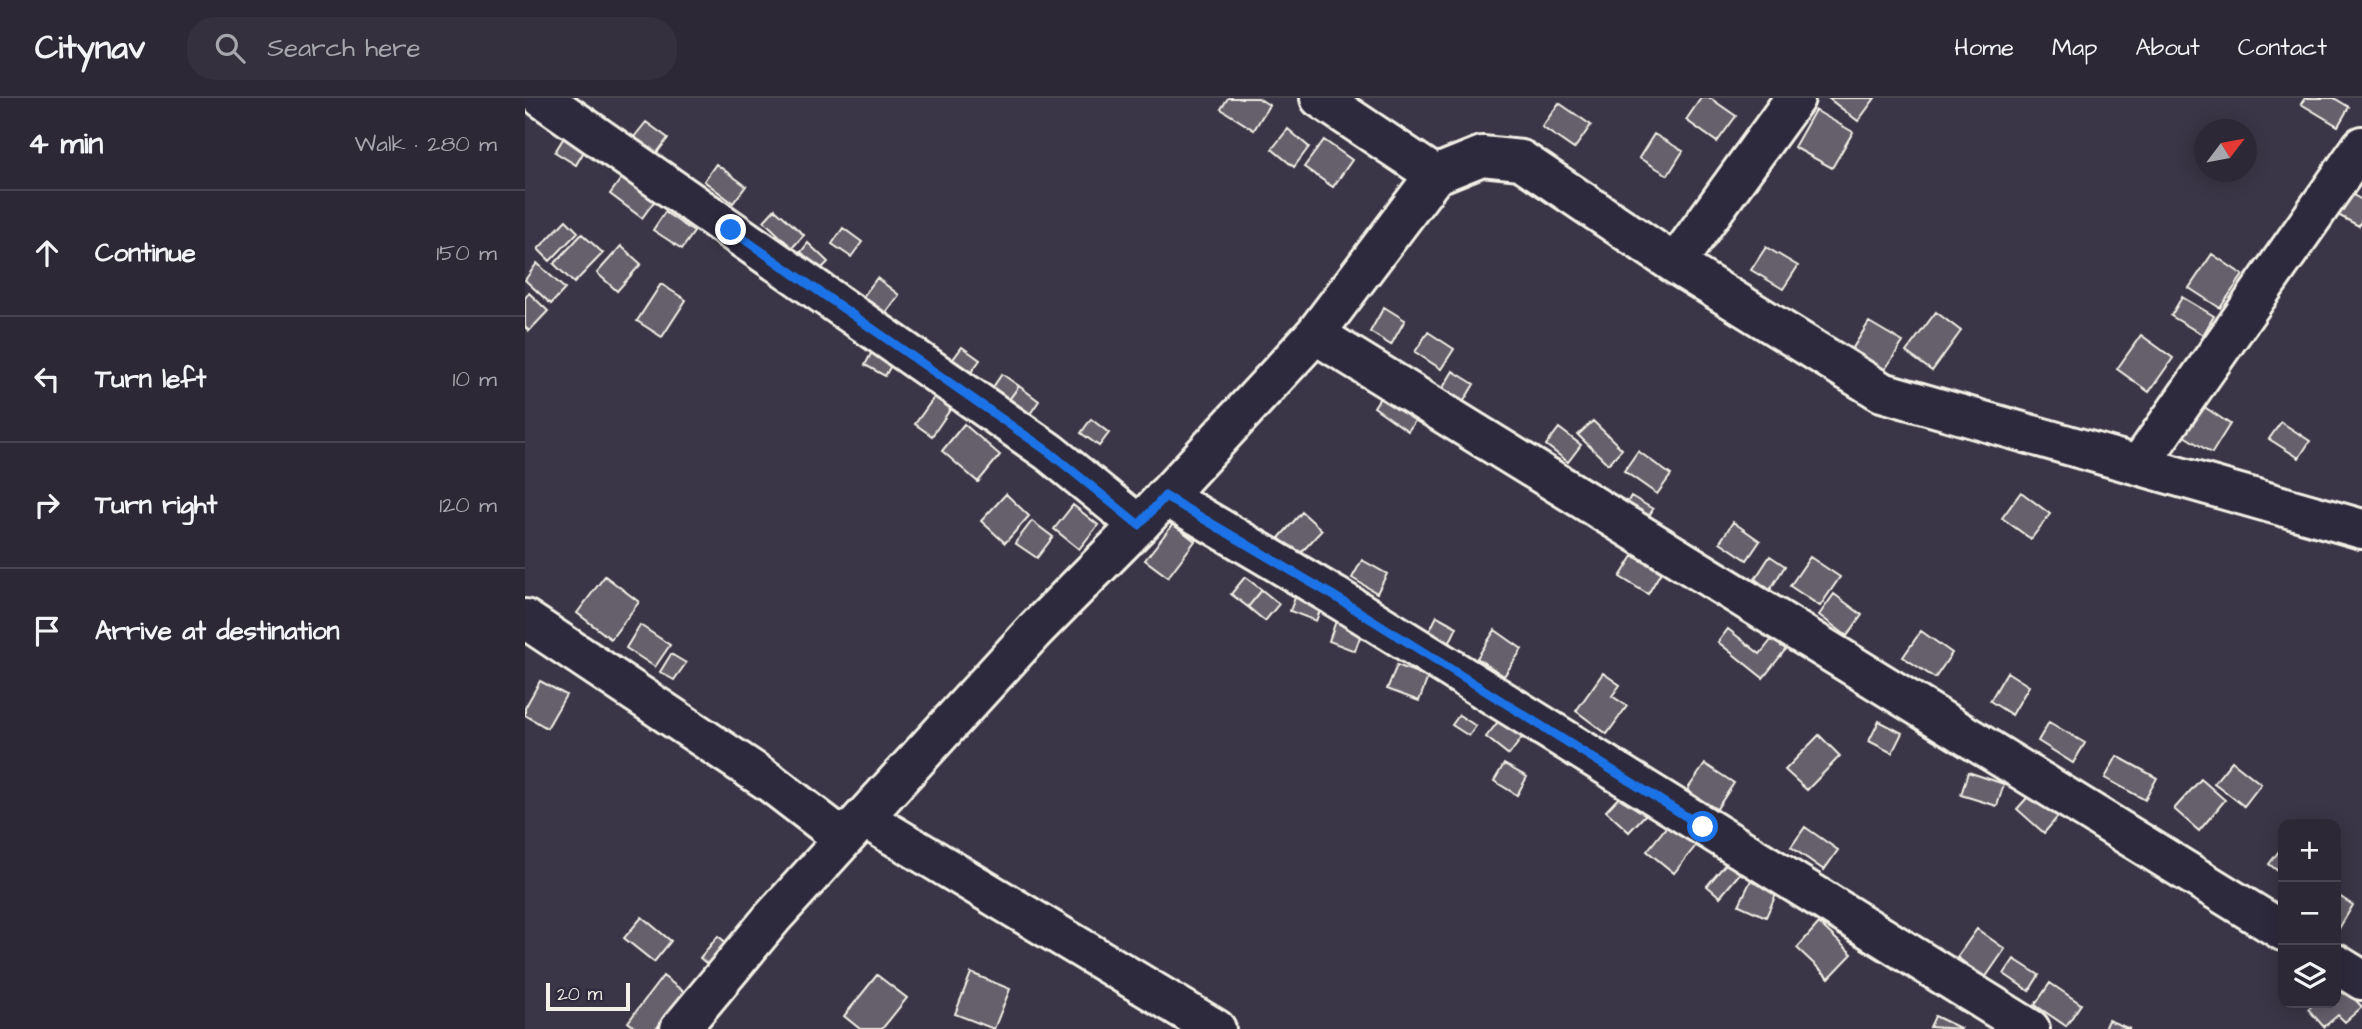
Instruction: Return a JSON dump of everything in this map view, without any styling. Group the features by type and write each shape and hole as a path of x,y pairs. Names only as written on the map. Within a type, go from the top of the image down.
{"street":[{"path":"542,98 1049,452 1139,525"},
{"path":"1320,98 1435,175"},
{"path":"1675,264 1795,98"},
{"path":"2139,465 2362,146"},
{"path":"680,1029 773,917 1035,630 1139,525 1315,334 1435,175 1482,156 1521,160 1675,264 1882,392 2362,529"},
{"path":"1315,334 2278,929"},
{"path":"1165,496 1334,596 2030,1029"},
{"path":"525,619 771,783 1216,1029"},
{"path":"2341,967 2362,980"}],"building":[{"path":"1228,98 1258,98 1269,105 1254,130 1221,109"},
{"path":"1701,98 1710,98 1736,116 1717,142 1686,120"},
{"path":"1828,98 1875,98 1858,121"},
{"path":"2305,98 2334,98 2349,107 2338,126 2301,104"},
{"path":"1559,103 1591,125 1574,149 1542,127"},
{"path":"1815,110 1853,132 1832,168 1794,147"},
{"path":"646,122 668,138 656,154 634,137"},
{"path":"569,129 590,141 576,165 555,152"},
{"path":"1288,129 1309,147 1294,167 1272,149"},
{"path":"1654,134 1683,151 1668,175 1639,158"},
{"path":"1324,140 1352,160 1333,187 1304,167"},
{"path":"716,164 746,186 733,203 704,181"},
{"path":"626,172 658,196 642,218 610,194"},
{"path":"2348,192 2362,200 2362,219 2359,226 2336,214"},
{"path":"775,209 804,235 792,248 764,221"},
{"path":"665,212 694,232 682,249 653,230"},
{"path":"566,220 578,232 550,261 538,249"},
{"path":"843,228 862,242 851,257 832,244"},
{"path":"582,234 603,253 574,283 554,264"},
{"path":"808,243 828,262 820,270 801,252"},
{"path":"621,246 641,264 617,291 597,273"},
{"path":"1766,247 1798,266 1783,289 1751,270"},
{"path":"2212,254 2243,275 2220,308 2189,288"},
{"path":"537,263 565,289 551,304 525,280"},
{"path":"877,278 899,295 885,314 862,298"},
{"path":"661,284 686,300 662,337 637,321"},
{"path":"529,293 548,311 529,331 525,327 525,298"},
{"path":"2182,297 2214,316 2203,335 2171,316"},
{"path":"1384,307 1405,320 1391,345 1370,332"},
{"path":"1936,312 1961,331 1932,371 1906,352"},
{"path":"1869,322 1903,342 1884,371 1851,351"},
{"path":"1428,332 1454,349 1441,369 1415,352"},
{"path":"2141,335 2173,358 2149,392 2117,369"},
{"path":"962,347 980,360 969,375 951,362"},
{"path":"873,350 893,362 885,376 865,365"},
{"path":"1453,371 1474,384 1462,404 1441,391"},
{"path":"1002,374 1019,386 1000,412 984,400"},
{"path":"1019,386 1039,401 1021,427 1000,412"},
{"path":"1387,387 1422,411 1408,431 1374,407"},
{"path":"938,392 954,404 932,436 915,424"},
{"path":"2203,406 2230,424 2212,453 2184,436"},
{"path":"1091,419 1109,433 1099,446 1081,433"},
{"path":"1593,421 1622,449 1608,464 1578,435"},
{"path":"2281,422 2310,441 2299,458 2269,439"},
{"path":"964,424 1000,455 978,482 942,451"},
{"path":"1559,428 1581,445 1568,462 1546,445"},
{"path":"1638,451 1671,475 1657,494 1624,471"},
{"path":"2021,492 2050,514 2031,539 2002,518"},
{"path":"1006,494 1029,516 1005,543 981,521"},
{"path":"1631,496 1653,509 1644,525 1622,512"},
{"path":"1073,505 1098,525 1079,549 1054,529"},
{"path":"1302,512 1322,530 1298,556 1279,538"},
{"path":"1032,521 1053,537 1037,558 1015,543"},
{"path":"1733,522 1760,541 1747,560 1720,542"},
{"path":"1173,524 1195,541 1168,577 1145,560"},
{"path":"1633,556 1661,572 1648,594 1620,577"},
{"path":"1770,556 1785,566 1770,590 1755,579"},
{"path":"1810,557 1840,577 1820,606 1790,586"},
{"path":"1362,560 1387,574 1377,593 1352,578"},
{"path":"605,576 639,602 611,639 577,613"},
{"path":"1245,577 1262,590 1248,607 1231,594"},
{"path":"1262,590 1279,604 1265,621 1248,607"},
{"path":"1834,594 1862,615 1847,636 1819,615"},
{"path":"1296,595 1322,605 1316,621 1290,611"},
{"path":"1437,616 1457,627 1448,646 1427,636"},
{"path":"1337,618 1363,628 1355,651 1329,641"},
{"path":"640,625 670,645 655,667 626,648"},
{"path":"1728,629 1760,654 1772,639 1786,649 1763,678 1718,642"},
{"path":"1495,630 1522,649 1504,676 1477,658"},
{"path":"1921,631 1952,653 1935,678 1903,657"},
{"path":"671,654 686,663 674,680 660,672"},
{"path":"1397,665 1428,677 1419,701 1387,689"},
{"path":"2007,672 2029,686 2012,715 1990,701"},
{"path":"1603,673 1620,685 1612,696 1627,706 1607,734 1576,711"},
{"path":"540,681 566,695 547,728 525,715 525,708"},
{"path":"1459,715 1476,726 1469,736 1452,725"},
{"path":"1501,718 1524,735 1509,755 1486,737"},
{"path":"1879,721 1902,733 1892,753 1869,741"},
{"path":"2049,722 2085,743 2073,763 2038,741"},
{"path":"1819,735 1840,756 1807,790 1785,770"},
{"path":"2117,756 2157,778 2145,800 2105,778"},
{"path":"2232,761 2261,784 2244,806 2214,783"},
{"path":"1504,764 1527,777 1517,795 1494,781"},
{"path":"1705,764 1734,783 1716,810 1687,790"},
{"path":"1968,772 2004,784 1997,806 1961,795"},
{"path":"2201,779 2225,800 2199,831 2174,809"},
{"path":"2035,789 2062,812 2044,833 2017,809"},
{"path":"1623,793 1646,814 1629,832 1606,811"},
{"path":"1671,821 1698,843 1674,873 1647,851"},
{"path":"1805,827 1838,850 1824,870 1791,847"},
{"path":"2278,852 2278,871 2269,864"},
{"path":"1728,861 1741,872 1720,897 1707,886"},
{"path":"1752,878 1778,890 1766,917 1739,905"},
{"path":"2341,897 2353,905 2341,925"},
{"path":"642,917 671,941 654,962 624,938"},
{"path":"1819,923 1852,954 1829,978 1797,948"},
{"path":"1977,929 2005,949 1985,978 1957,957"},
{"path":"718,936 733,948 714,970 700,958"},
{"path":"2014,959 2039,975 2029,991 2004,974"},
{"path":"971,973 1010,989 994,1029 955,1014"},
{"path":"877,975 907,998 882,1029 860,1029 844,1016"},
{"path":"663,976 684,992 656,1029 637,1029 628,1022"},
{"path":"2050,983 2081,1004 2066,1026 2035,1005"},
{"path":"2341,984 2362,1007 2345,1022 2338,1015 2324,1027 2308,1009 2341,1008"},
{"path":"1935,1016 1962,1029 1930,1027"},
{"path":"2108,1020 2130,1029 2104,1029"}],"route":[{"path":"731,230 1049,452 1139,525 1165,496 1334,596 1703,827"}]}
